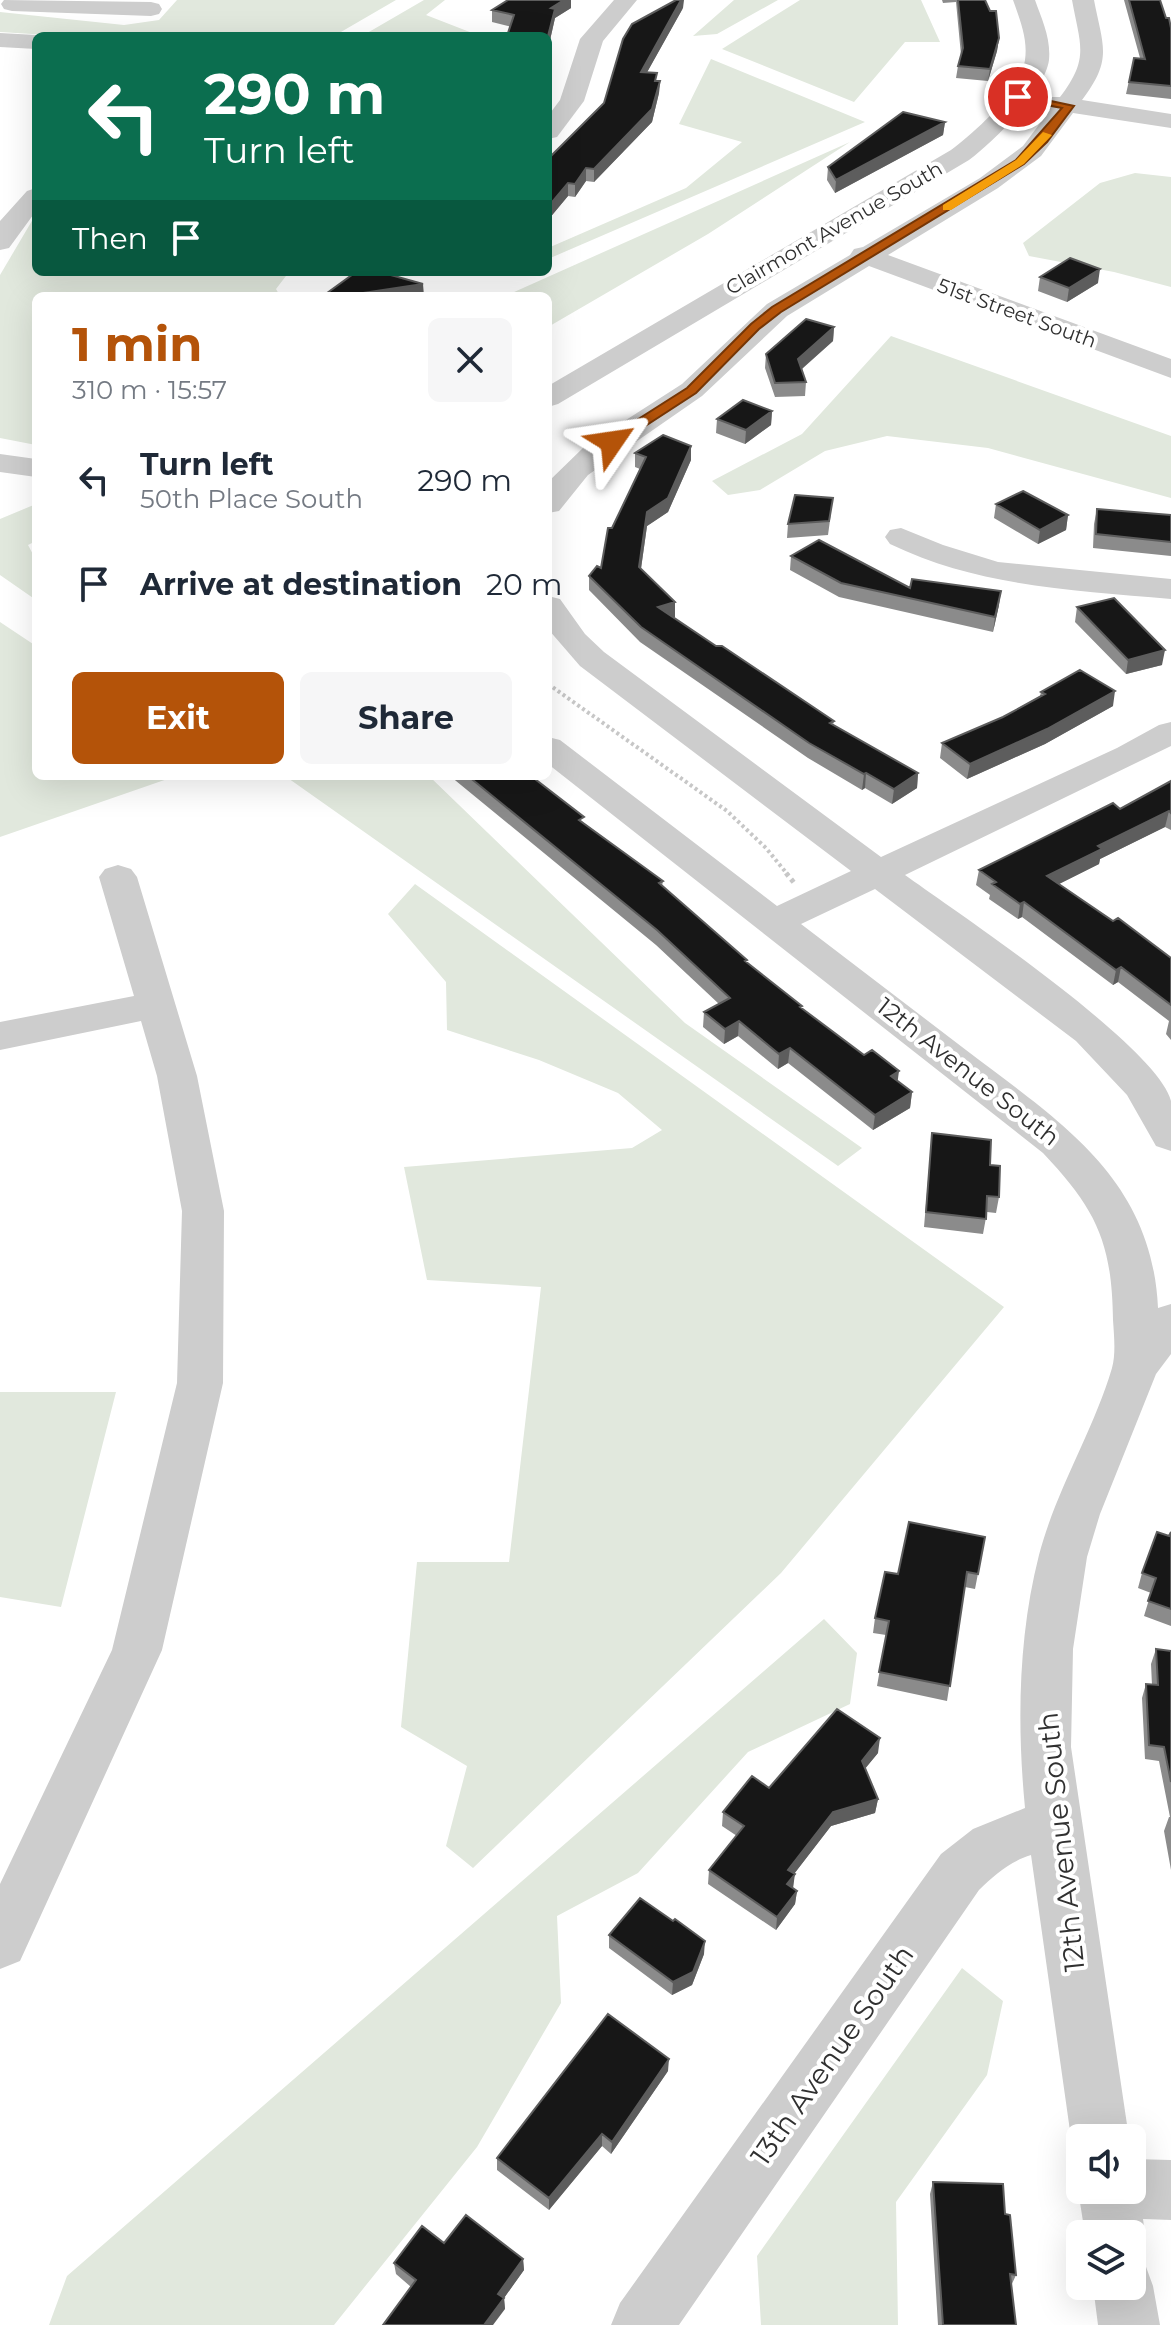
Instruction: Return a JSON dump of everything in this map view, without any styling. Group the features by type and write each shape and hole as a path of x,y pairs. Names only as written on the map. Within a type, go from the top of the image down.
{"street":[{"path":"15,0 12,4 154,13"},
{"path":"552,127 572,101 592,39 626,0"},
{"name":"Clairmont Avenue South","path":"552,396 967,150 994,127 1018,97 1037,63 1037,37 1024,0"},
{"name":"Clairmont Avenue South","path":"552,499 578,467 691,391 766,318 863,255 1020,162 1043,140 1069,106 1084,85 1092,65 1092,45 1083,0"},
{"path":"0,40 32,42"},
{"path":"1018,97 1171,121"},
{"path":"0,242 32,200"},
{"name":"51st Street South","path":"863,255 1171,369"},
{"path":"0,463 32,467"},
{"path":"901,537 937,555 980,568 1171,589"},
{"path":"552,612 573,641 592,659 1090,1031 1142,1086 1171,1136"},
{"path":"552,750 774,922 1129,755 1171,732"},
{"path":"0,1943 137,1650 200,1383 203,1211 177,1076 118,877"},
{"name":"12th Avenue South","path":"774,922 1058,1142 1081,1164 1116,1214 1131,1253 1137,1293 1136,1366"},
{"path":"0,1036 156,1005"},
{"name":"12th Avenue South","path":"1098,2124 1054,1827 1045,1747 1045,1697 1055,1603 1076,1514 1136,1366 1171,1321"},
{"name":"13th Avenue South","path":"642,2325 960,1872 998,1841 1015,1834 1054,1827"},
{"path":"1146,2189 1171,2190"},
{"path":"1125,2300 1129,2325"}],"shaded area":[{"path":"177,0 396,0 341,32 0,32 0,12 124,25 159,20"},
{"path":"424,0 445,0 426,15 470,32 369,32"},
{"path":"734,0 778,0 717,34 693,36"},
{"path":"800,0 921,0 940,42 905,42 854,102 722,49"},
{"path":"711,59 865,122 552,257 552,246 686,188 742,142 679,124"},
{"path":"850,142 708,234 552,325 552,292 514,292"},
{"path":"1135,173 1171,177 1171,287 1114,272 1029,256 1023,243 1100,183"},
{"path":"32,221 32,276 286,276 276,289 278,292 32,292 32,444 0,438 0,275"},
{"path":"891,336 1171,436 1171,498 988,448 887,436 825,451 760,490 728,495 712,481 802,434"},
{"path":"32,506 32,543 28,545 32,552 32,597 0,575 0,519"},
{"path":"0,622 32,643 32,780 164,780 0,837"},
{"path":"291,780 433,780 685,1023 862,1148 838,1166"},
{"path":"415,884 1004,1307 781,1573 473,1868 446,1846 467,1766 401,1727 417,1562 509,1562 541,1287 427,1280 404,1167 632,1148 662,1130 618,1093 539,1060 447,1030 446,982 388,914"},
{"path":"0,1392 116,1392 61,1607 0,1597"},
{"path":"824,1619 857,1653 850,1704 748,1752 638,1873 557,1916 561,2003 477,2147 334,2325 49,2325 67,2276"},
{"path":"962,1968 1003,2001 987,2075 896,2202 898,2325 761,2325 757,2256"}],"building":[{"path":"508,0 564,0 551,8 555,9 549,32 508,32 514,15 492,10"},
{"path":"681,0 641,72 657,73 655,81 660,81 652,109 594,169 586,168 575,184 568,183 552,202 552,155 604,103 623,39 632,24"},
{"path":"958,0 985,0 990,11 996,11 999,38 990,69 958,66 963,48"},
{"path":"1129,0 1160,0 1166,18 1169,18 1171,86 1129,82 1134,58 1145,59"},
{"path":"903,112 945,122 836,180 828,167"},
{"path":"1070,258 1100,269 1069,288 1040,277"},
{"path":"350,276 394,276 423,284 370,292 328,292"},
{"path":"806,319 834,327 798,359 806,382 775,383 766,354"},
{"path":"743,400 772,411 746,430 717,419"},
{"path":"663,435 691,446 668,498 647,512 639,567 675,602 658,607 834,721 830,723 918,773 894,789 809,743 641,627 589,576 597,566 601,568 608,528 612,528 646,457 635,453"},
{"path":"1023,491 1068,515 1040,530 996,504"},
{"path":"795,495 833,498 829,521 788,524"},
{"path":"1097,509 1171,515 1171,542 1096,534"},
{"path":"819,540 910,588 912,579 1001,591 995,617 841,583 791,556"},
{"path":"1114,598 1165,650 1128,660 1077,607"},
{"path":"1080,670 1115,691 1047,729 970,764 942,743 1003,717"},
{"path":"473,780 536,780 584,817 579,820 663,881 659,883 800,1007 864,1055 872,1050 899,1071 891,1076 912,1092 875,1115 790,1048 779,1054 739,1021 725,1029 704,1012 730,998 657,930"},
{"path":"1171,781 1171,813 1169,811 1098,846 1102,849 1047,876 1113,921 1118,918 1171,958 1171,1005 1121,967 1116,970 1024,902 1020,904 992,884 996,882 979,870 1113,803 1120,809"},
{"path":"932,1133 991,1140 990,1165 1000,1166 999,1197 987,1196 986,1219 926,1212"},
{"path":"909,1522 985,1537 978,1574 967,1572 950,1686 879,1672 889,1621 875,1618 885,1572 898,1574"},
{"path":"1157,1532 1169,1536 1171,1532 1171,1609 1148,1601 1156,1578 1142,1573"},
{"path":"1156,1649 1171,1651 1171,1782 1164,1747 1149,1745 1146,1684 1158,1685"},
{"path":"837,1709 880,1738 862,1761 878,1799 833,1812 788,1870 795,1874 787,1884 797,1891 777,1917 709,1870 744,1826 723,1812 752,1776 769,1788"},
{"path":"640,1898 705,1941 693,1972 673,1982 609,1935"},
{"path":"608,2014 669,2059 612,2142 602,2134 549,2198 497,2158"},
{"path":"933,2182 1003,2184 1005,2214 1010,2215 1016,2275 1010,2274 1016,2325 943,2325"},
{"path":"466,2215 523,2259 498,2294 504,2298 484,2325 383,2325 416,2280 394,2263 422,2226 444,2243"}],"slow traffic":[{"path":"947,207 1020,162 1047,135"}],"route":[{"path":"612,442 691,391 755,327 777,310 1020,162 1043,140 1069,106 1018,97"}]}
